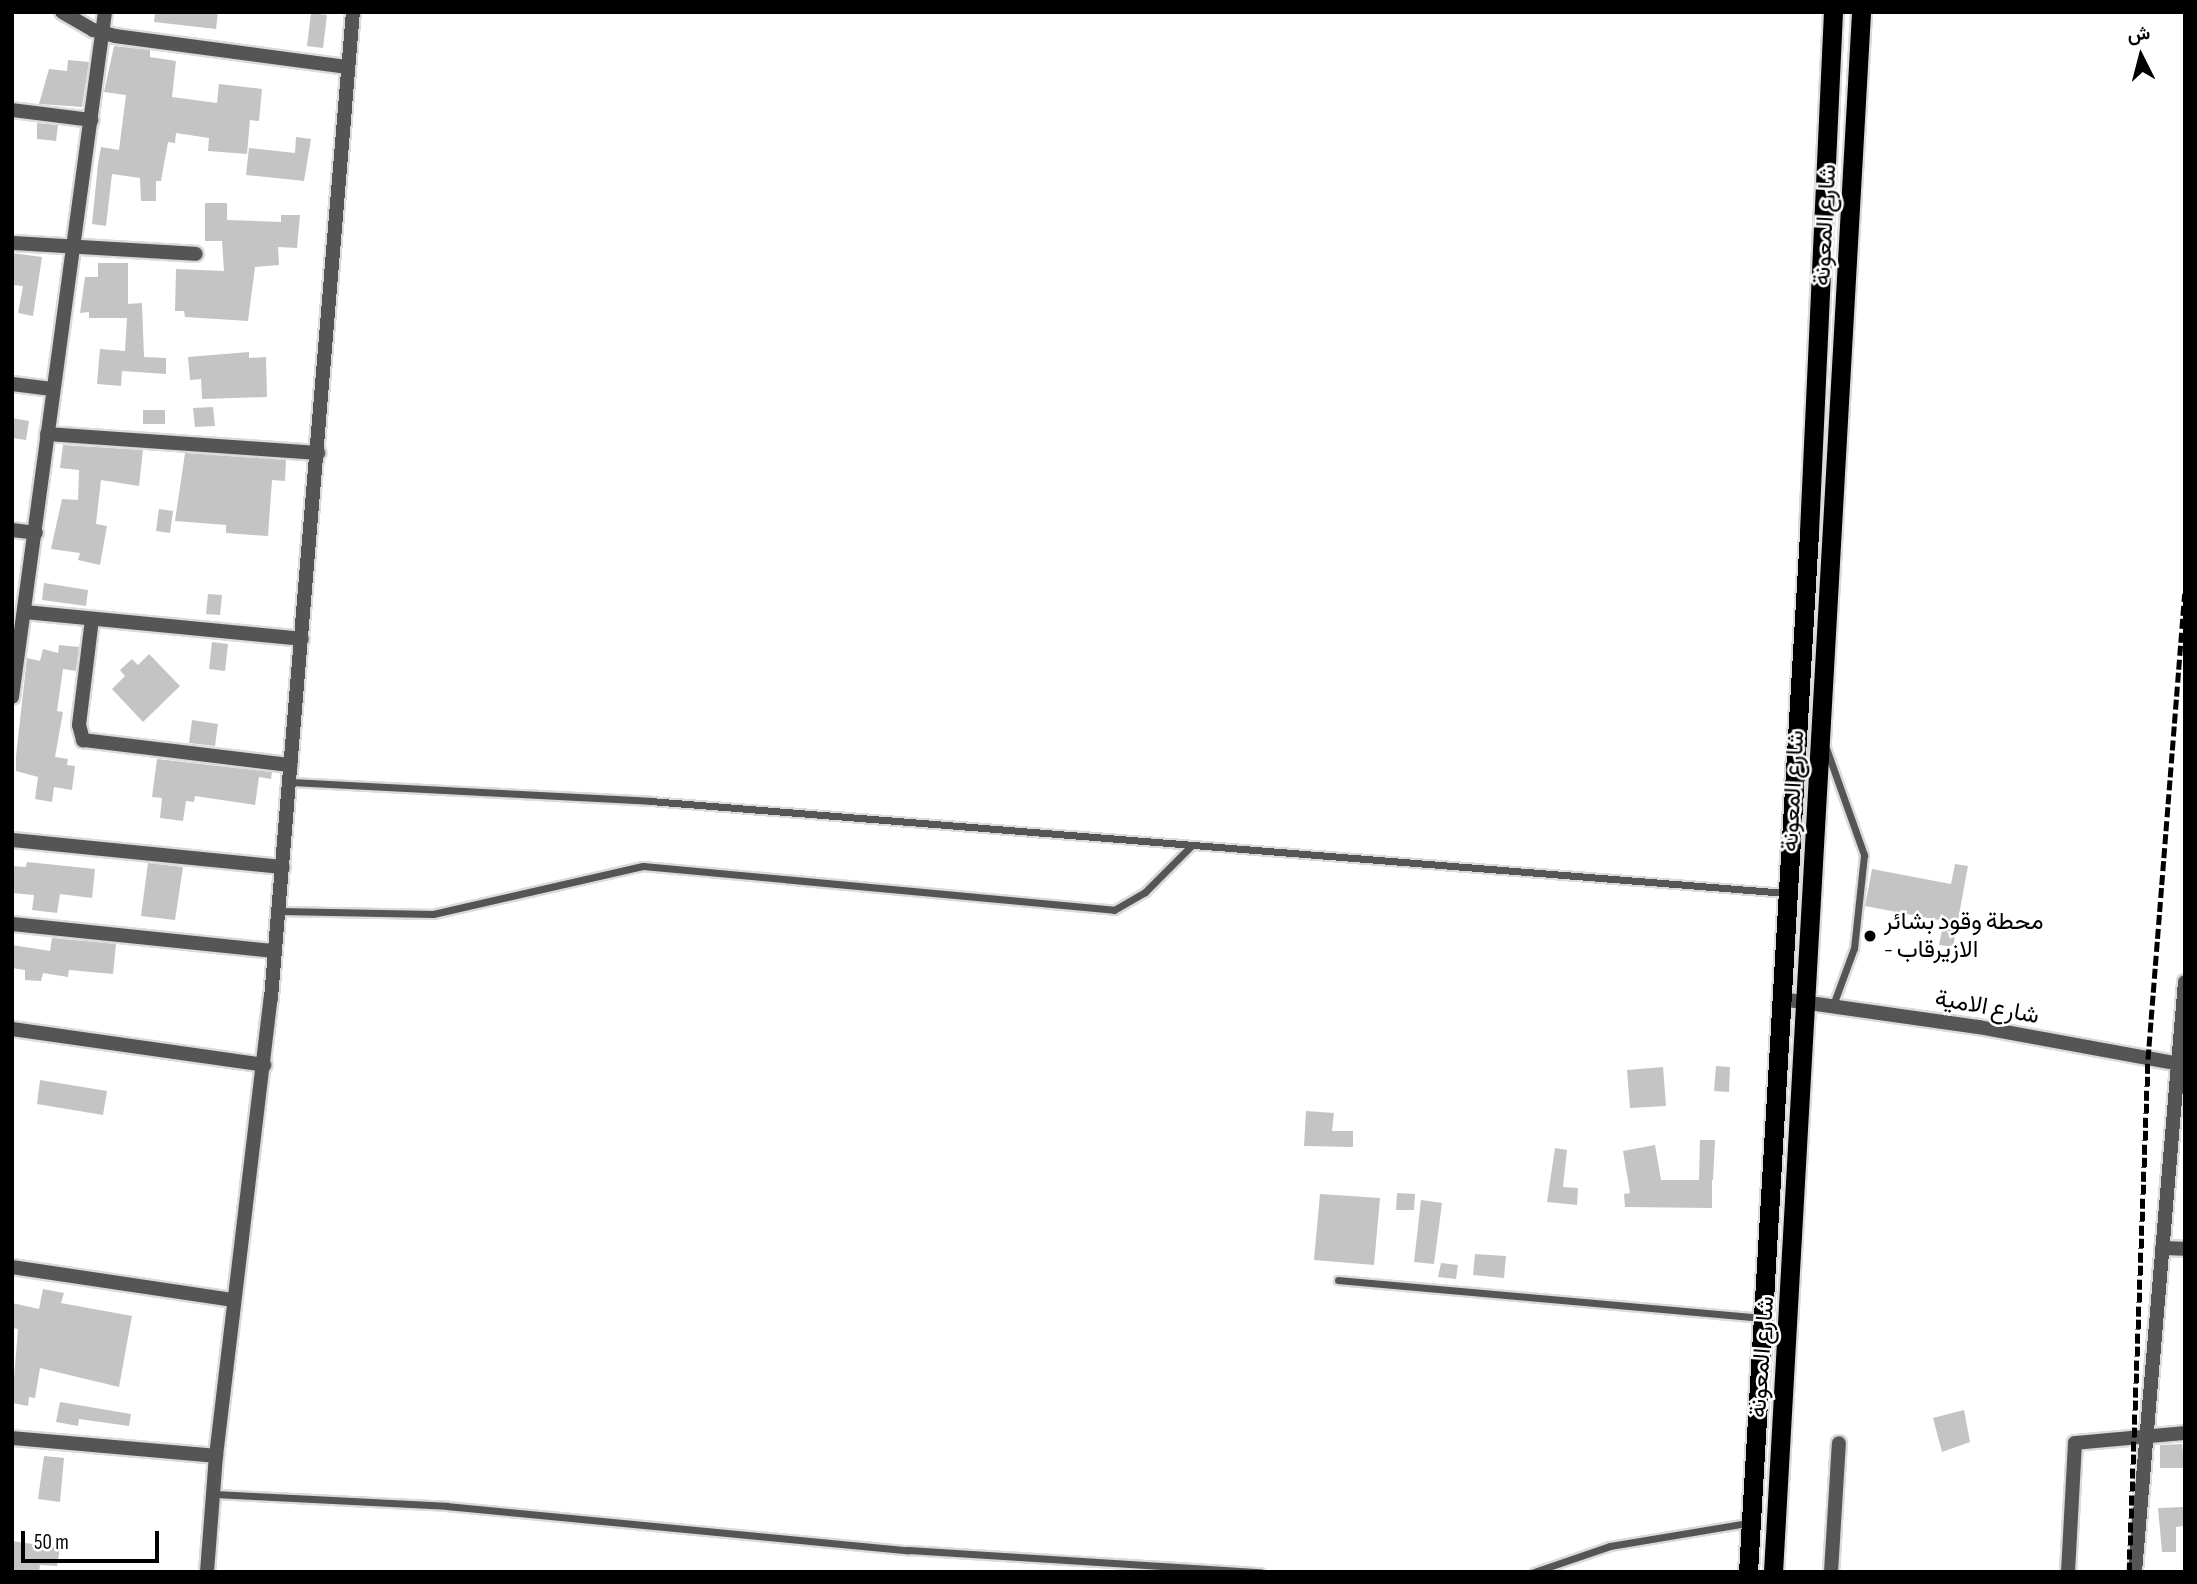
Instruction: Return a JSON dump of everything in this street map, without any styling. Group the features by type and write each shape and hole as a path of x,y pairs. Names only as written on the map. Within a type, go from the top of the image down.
{"highway":[{"name":"شارع المعونة","path":"1748,1572 1766,1318 1833,12"},
{"name":"شارع المعونة","path":"1773,1572 1861,12"}],"street":[{"path":"62,12 102,33 348,67"},
{"path":"12,697 105,12"},
{"path":"207,1572 216,1456 233,1300 264,1065 279,911 353,12"},
{"path":"12,110 91,120"},
{"path":"12,243 71,250 196,254"},
{"path":"12,384 52,389"},
{"path":"47,434 318,453"},
{"path":"12,530 36,533"},
{"path":"24,612 302,639"},
{"path":"93,619 79,724 83,740 291,765"},
{"path":"12,840 283,867"},
{"path":"12,924 275,951"},
{"path":"2134,1572 2144,1436 2182,1064 2185,982"},
{"name":"شارع الامية","path":"1781,999 1833,1004 2182,1064"},
{"path":"12,1029 264,1065"},
{"path":"2162,1248 2185,1249"},
{"path":"12,1267 233,1300"},
{"path":"2068,1572 2076,1443 2185,1433"},
{"path":"12,1438 216,1456"},
{"path":"1832,1572 1839,1443"}],"lane":[{"path":"1821,734 1864,855 1854,948 1833,1004"},
{"path":"290,782 650,801 1787,893"},
{"path":"279,911 433,914 643,866 1114,910 1138,898 1191,846"},
{"path":"1338,1280 1766,1318"},
{"path":"213,1494 447,1506 908,1550 1260,1572"},
{"path":"1535,1572 1622,1543 1752,1522"}],"building":[{"path":"155,12 218,12 216,29 154,22"},
{"path":"311,13 327,15 323,48 307,46"},
{"path":"114,46 150,50 150,57 176,61 172,97 217,103 219,84 262,89 259,121 250,120 247,154 208,151 209,138 176,133 175,143 168,142 161,181 156,181 156,201 141,201 140,178 112,174 106,226 92,224 98,164 101,147 119,150 126,95 104,92"},
{"path":"68,60 89,62 82,107 39,104 49,69 67,71"},
{"path":"37,123 58,125 56,141 37,139"},
{"path":"296,137 311,139 304,181 246,175 249,148 295,153"},
{"path":"205,203 227,203 227,220 281,222 281,215 300,215 297,248 278,247 279,265 255,267 248,321 185,317 184,311 175,311 176,269 224,271 222,241 205,241"},
{"path":"12,253 42,257 33,316 18,313 23,286 12,285"},
{"path":"98,263 128,263 128,304 142,303 144,357 166,358 166,374 122,371 121,386 97,384 100,349 125,351 127,318 89,318 89,312 80,313 85,277 98,277"},
{"path":"249,352 249,358 266,357 267,397 202,399 201,379 190,380 188,357"},
{"path":"213,407 215,426 195,427 193,408"},
{"path":"143,410 165,410 165,424 143,424"},
{"path":"12,418 29,421 26,440 12,438"},
{"path":"63,445 143,450 139,486 101,480 96,524 107,526 100,565 78,560 80,553 51,549 62,499 78,500 79,470 60,468"},
{"path":"185,453 286,460 285,481 272,480 268,536 226,533 226,525 175,521"},
{"path":"159,509 173,511 170,533 156,531"},
{"path":"44,583 88,590 86,606 42,600"},
{"path":"208,594 222,595 220,615 206,614"},
{"path":"212,642 228,644 225,671 209,669"},
{"path":"59,645 79,647 76,671 63,669 57,711 63,712 55,757 68,759 67,765 75,766 72,790 54,787 52,802 35,799 38,777 16,771 16,756 27,658 40,661 43,649 58,653"},
{"path":"149,654 180,686 143,722 112,689 125,676 120,670 132,659 138,665"},
{"path":"192,720 218,724 215,746 189,743"},
{"path":"157,759 272,772 271,779 259,777 255,805 195,796 194,802 186,801 183,821 160,818 162,798 152,797"},
{"path":"27,862 95,869 92,898 60,894 57,913 32,910 34,895 12,893 12,866 26,867"},
{"path":"148,863 183,867 175,920 141,916"},
{"path":"1955,864 1968,866 1953,947 1939,945 1944,921 1865,906 1872,869 1951,884"},
{"path":"52,938 116,944 113,974 69,970 68,977 43,973 41,981 25,980 25,970 12,968 12,945 50,951"},
{"path":"1716,1066 1730,1067 1729,1092 1714,1091"},
{"path":"1663,1067 1666,1106 1630,1108 1627,1070"},
{"path":"40,1080 107,1091 103,1115 37,1104"},
{"path":"1306,1111 1334,1113 1332,1131 1353,1131 1353,1147 1304,1146"},
{"path":"1700,1140 1715,1140 1713,1180 1699,1180"},
{"path":"1655,1145 1661,1180 1712,1180 1712,1208 1625,1207 1624,1194 1630,1193 1623,1151"},
{"path":"1555,1148 1567,1150 1563,1187 1578,1188 1577,1205 1547,1202"},
{"path":"1397,1193 1415,1194 1414,1210 1396,1210"},
{"path":"1320,1194 1380,1198 1374,1265 1314,1260"},
{"path":"1421,1200 1442,1203 1434,1264 1414,1262"},
{"path":"1475,1254 1506,1256 1504,1278 1473,1275"},
{"path":"1441,1263 1458,1265 1456,1279 1438,1277"},
{"path":"43,1289 64,1293 61,1303 132,1316 119,1387 40,1368 35,1398 29,1397 28,1406 12,1403 18,1329 12,1328 12,1303 39,1309"},
{"path":"60,1402 131,1414 129,1426 79,1419 78,1426 56,1422"},
{"path":"1964,1410 1970,1442 1942,1452 1933,1418"},
{"path":"2182,1444 2185,1468 2160,1468 2160,1445"},
{"path":"44,1456 64,1458 60,1502 38,1499"},
{"path":"2183,1507 2184,1526 2176,1527 2176,1552 2162,1552 2158,1508"},
{"path":"12,1541 60,1548 57,1566 40,1565 39,1572 12,1572"}],"railway":[{"path":"2129,1572 2148,1059 2185,593"}],"place":[{"name":"محطة وقود بشائر - الازيرقاب","path":"1870,936"}]}
